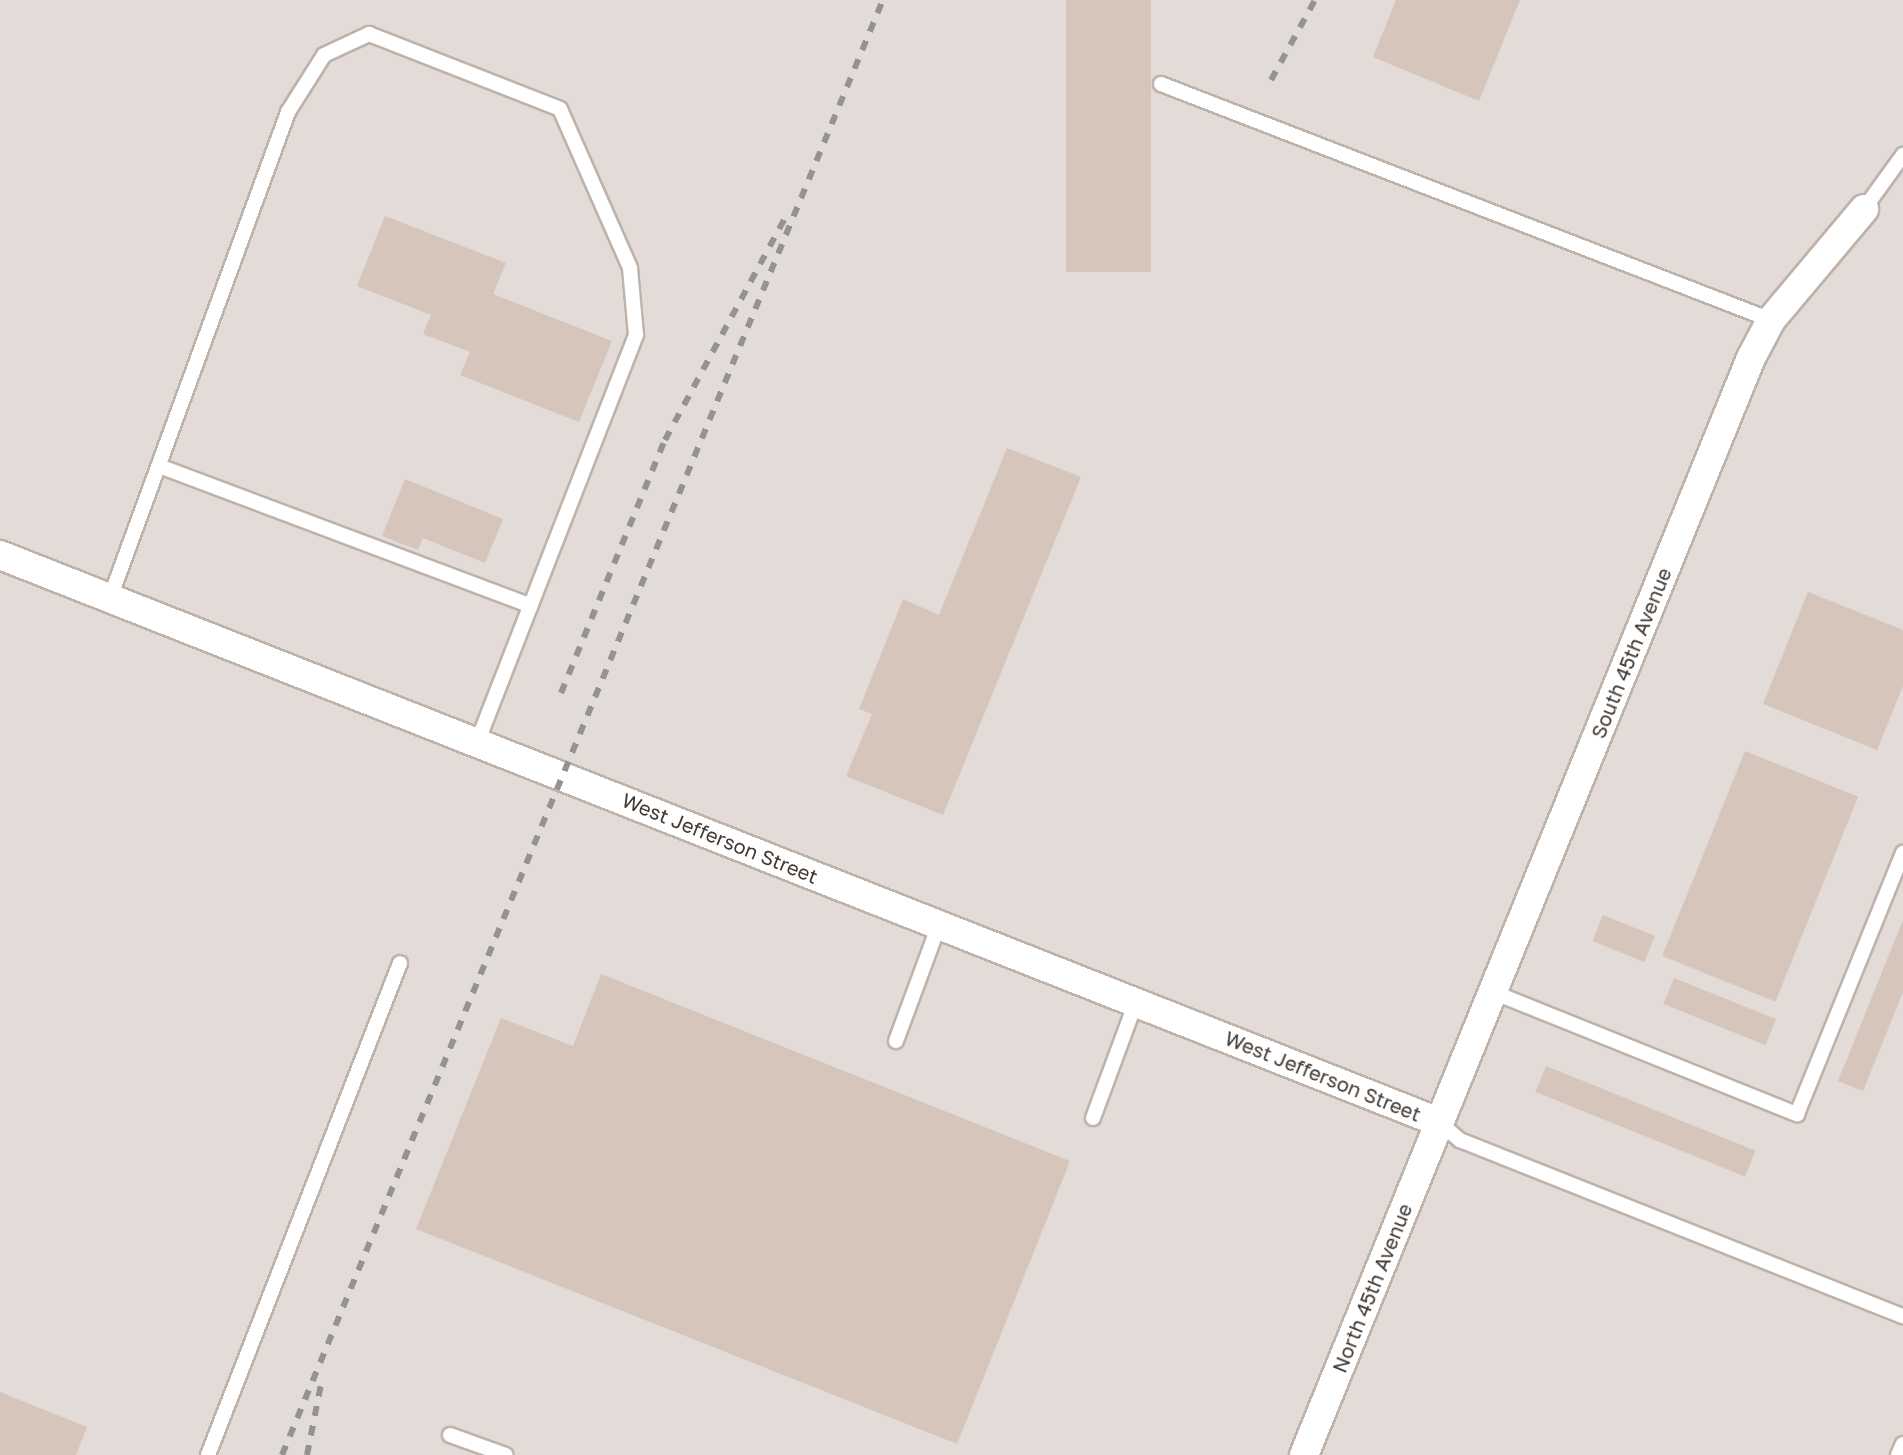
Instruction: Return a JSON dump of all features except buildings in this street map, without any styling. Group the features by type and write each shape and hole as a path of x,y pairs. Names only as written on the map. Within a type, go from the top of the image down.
{"street":[{"name":"South 45th Avenue","path":"1439,1122 1771,320 1864,209"},
{"name":"West Jefferson Street","path":"0,555 1439,1122"},
{"name":"North 45th Avenue","path":"1304,1455 1439,1122"}],"lane":[{"path":"110,598 288,112 324,55 369,34 560,109 630,268 636,335 477,743"},
{"path":"1161,84 1771,320"},
{"path":"1864,209 1903,155"},
{"path":"159,466 531,606"},
{"path":"1493,992 1797,1114 1903,853"},
{"path":"896,1041 939,925"},
{"path":"208,1455 400,963"},
{"path":"1093,1118 1136,1002"},
{"path":"1439,1122 1460,1140 1903,1316"},
{"path":"450,1435 506,1455"},
{"path":"1898,1455 1903,1444"}],"shaded area":[{"path":"0,0 1903,0 1903,1455 0,1455"}],"railway":[{"path":"282,1455 883,0"},
{"path":"1271,80 1315,0"},
{"path":"561,693 665,440 787,214"},
{"path":"307,1455 321,1384"}]}
